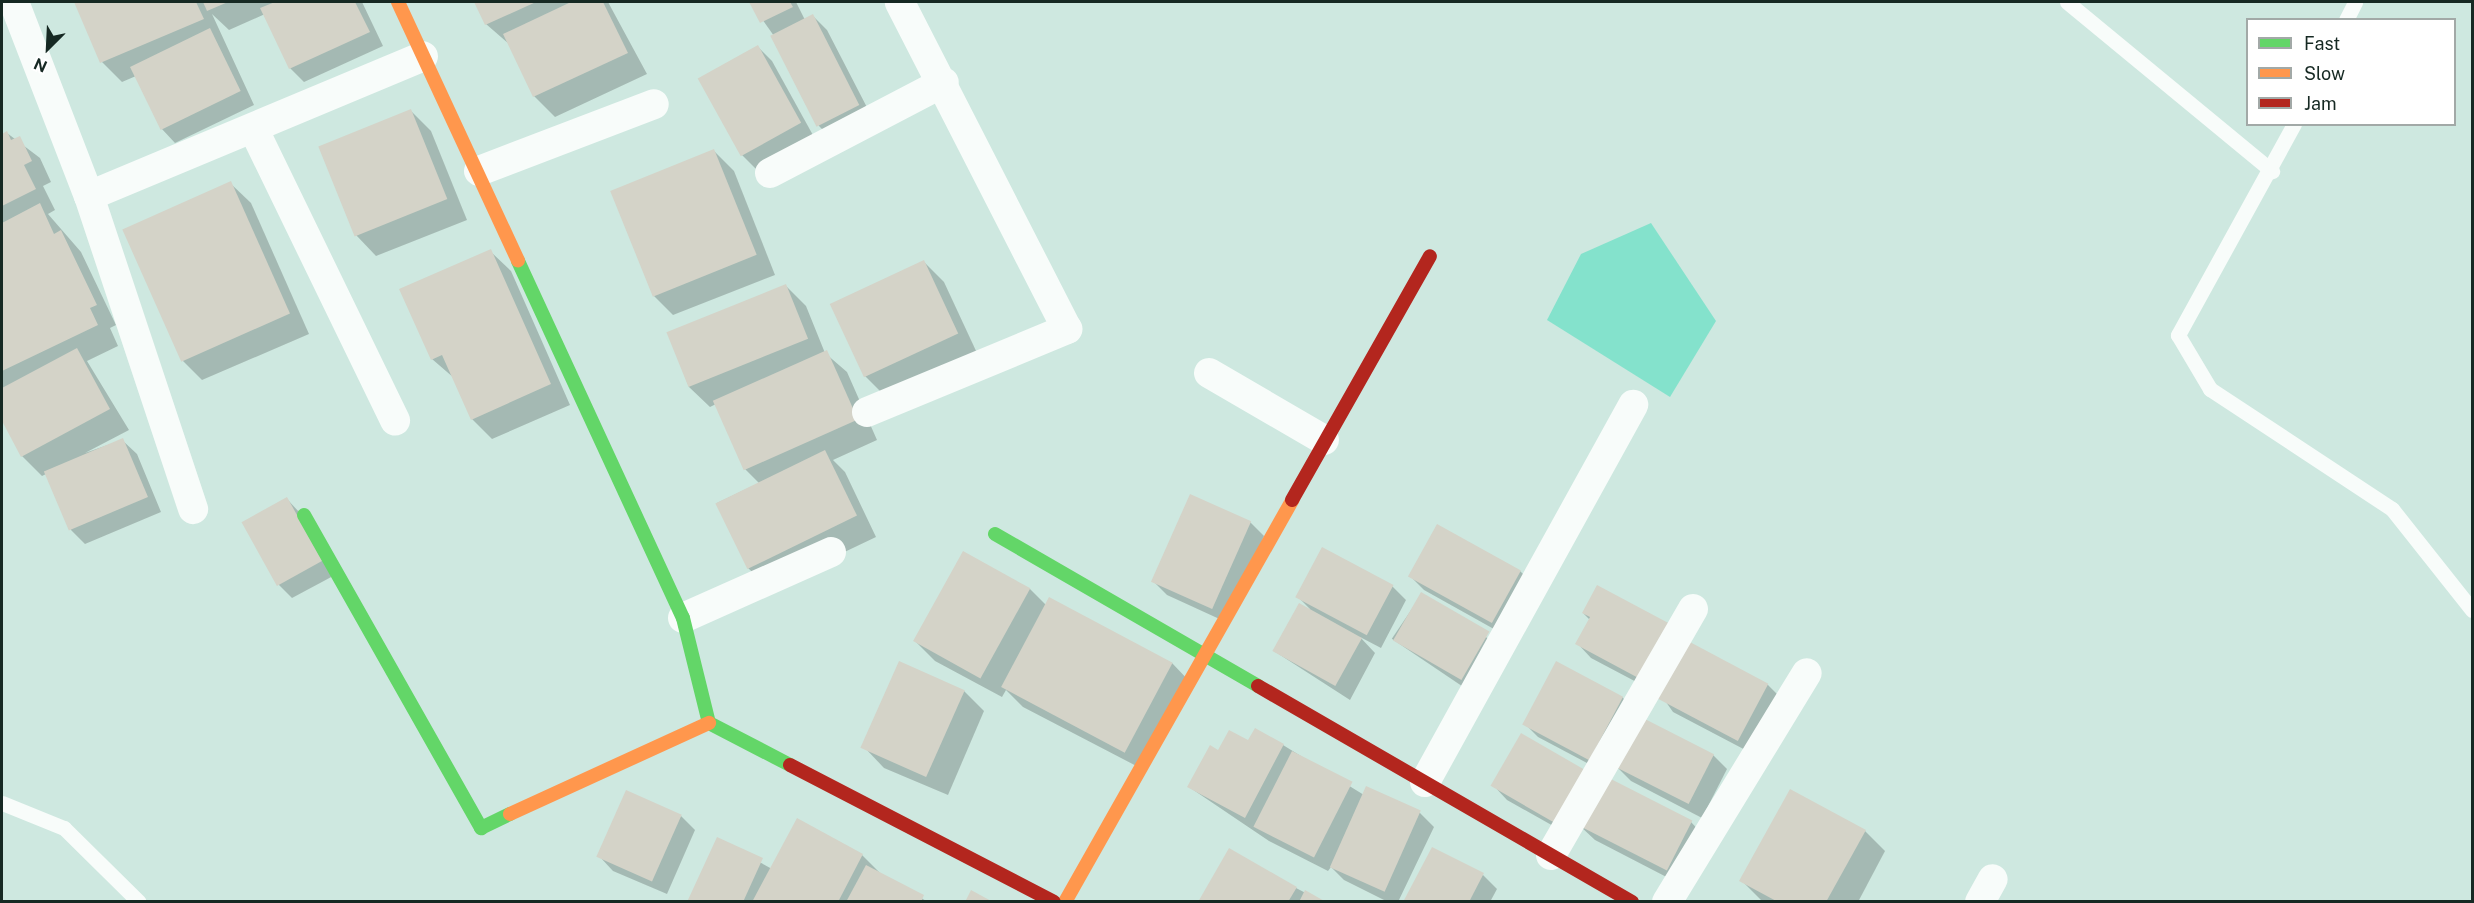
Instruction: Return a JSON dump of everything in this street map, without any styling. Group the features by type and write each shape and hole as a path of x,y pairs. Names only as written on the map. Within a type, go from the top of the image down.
{"street":[{"path":"14,2 89,196 193,509"},
{"path":"398,2 479,171 683,618 709,723 1054,902"},
{"path":"867,412 1067,329 944,82 900,2"},
{"path":"89,196 254,130 423,56"},
{"path":"770,173 944,82"},
{"path":"479,171 654,104"},
{"path":"254,130 395,422"},
{"path":"1065,902 1202,653 1430,256"},
{"path":"1209,373 1324,440"},
{"path":"1425,782 1634,405"},
{"path":"304,515 481,828 709,723"},
{"path":"995,534 1632,902"},
{"path":"683,618 831,552"},
{"path":"1551,855 1692,609"},
{"path":"1667,902 1807,673"}],"lane":[{"path":"2067,2 2272,171"},
{"path":"2347,18 2355,2"},
{"path":"2294,126 2272,171 2178,335 2210,389 2392,509 2472,610"},
{"path":"2,803 64,828 139,902"}],"green space":[{"path":"1651,223 1716,321 1670,397 1547,320 1581,254"}],"building":[{"path":"74,2 196,2 204,19 100,63"},
{"path":"203,2 228,2 207,11"},
{"path":"275,2 355,2 370,32 289,69 260,8"},
{"path":"474,2 536,2 485,25"},
{"path":"571,2 603,2 628,53 533,97 503,34"},
{"path":"749,2 790,2 793,7 760,23"},
{"path":"813,14 859,105 817,127 770,36"},
{"path":"210,28 241,91 161,130 130,67"},
{"path":"758,45 801,123 741,156 698,78"},
{"path":"411,109 447,199 355,236 318,146"},
{"path":"7,131 11,140 20,136 32,161 24,165 36,189 2,206 2,134"},
{"path":"714,149 757,255 653,297 610,191"},
{"path":"231,181 290,313 181,362 122,229"},
{"path":"40,203 54,234 61,230 97,305 90,308 98,325 2,371 2,223"},
{"path":"491,249 551,384 471,420 442,355 431,360 399,289"},
{"path":"924,260 958,333 864,377 830,304"},
{"path":"786,284 808,339 688,387 666,332"},
{"path":"77,348 110,409 21,457 2,421 2,388"},
{"path":"827,350 858,419 744,470 713,401"},
{"path":"123,438 148,497 69,531 44,472"},
{"path":"825,450 857,516 747,569 715,503"},
{"path":"1190,494 1251,521 1212,609 1151,582"},
{"path":"287,497 322,561 277,586 242,522"},
{"path":"1437,524 1521,571 1492,623 1408,576"},
{"path":"1322,547 1394,585 1367,635 1295,597"},
{"path":"963,551 1030,588 980,678 913,641"},
{"path":"1597,585 1674,626 1644,681 1575,644 1590,617 1582,613"},
{"path":"1421,592 1489,632 1461,680 1393,640"},
{"path":"1049,597 1173,663 1125,753 1001,687"},
{"path":"1299,603 1362,638 1335,686 1272,651"},
{"path":"1688,641 1768,684 1738,741 1657,698"},
{"path":"899,661 965,690 926,777 860,748"},
{"path":"1556,661 1623,697 1589,760 1522,725"},
{"path":"1641,717 1714,754 1689,804 1616,767"},
{"path":"1255,728 1284,744 1245,818 1187,787 1210,745 1218,750 1229,730 1248,740"},
{"path":"1521,733 1586,770 1555,823 1490,786"},
{"path":"1292,751 1353,782 1314,858 1253,827"},
{"path":"1605,776 1692,820 1667,870 1580,826"},
{"path":"1366,786 1421,810 1385,892 1330,867"},
{"path":"1790,789 1866,830 1826,902 1778,902 1739,881"},
{"path":"626,790 682,815 652,881 596,857"},
{"path":"797,818 863,854 838,902 752,902"},
{"path":"717,837 763,858 743,902 687,902"},
{"path":"1432,847 1484,873 1469,902 1403,902"},
{"path":"1229,848 1297,887 1288,902 1198,902"},
{"path":"866,865 924,895 921,902 846,902"},
{"path":"971,890 993,902 965,902"},
{"path":"1305,890 1326,902 1299,902"}],"traffic: fast":[{"path":"518,261 683,618 709,723 790,765"},
{"path":"304,515 481,828 510,814"},
{"path":"995,534 1258,686"}],"traffic: slow":[{"path":"398,2 518,261"},
{"path":"1065,902 1292,500"},
{"path":"510,814 709,723"}],"traffic: jam":[{"path":"1292,500 1430,256"},
{"path":"1258,686 1632,902"},
{"path":"790,765 1054,902"}]}
